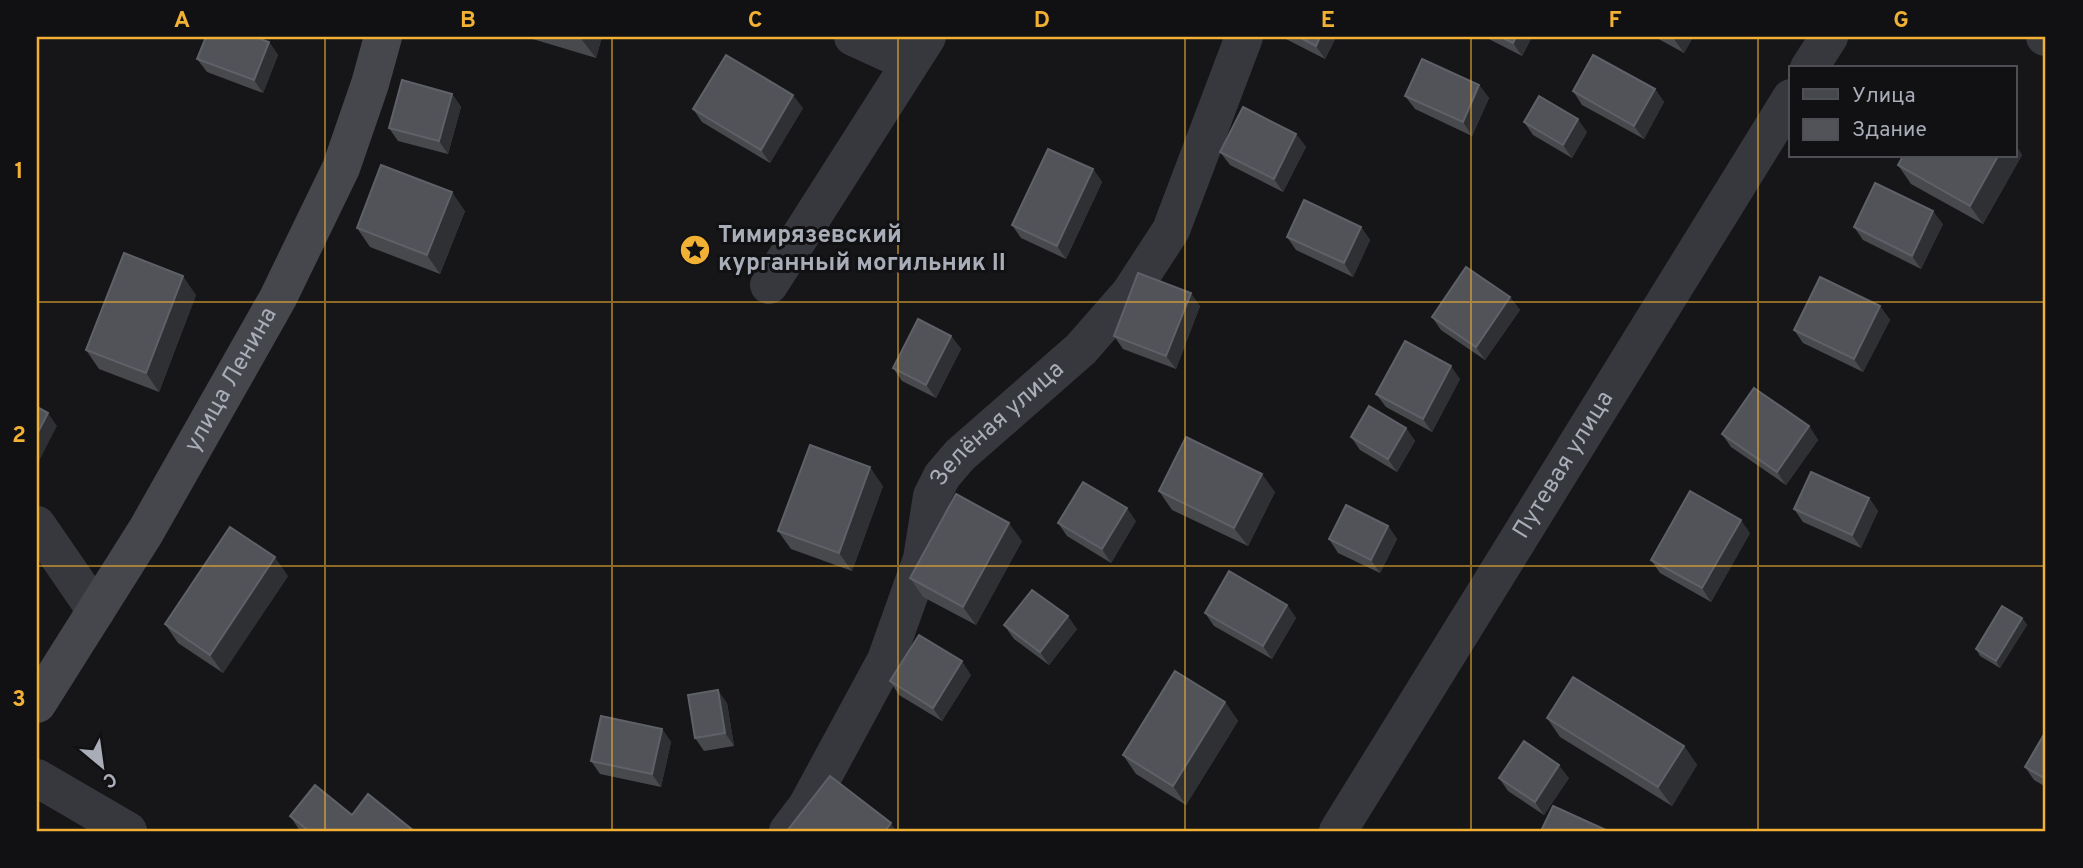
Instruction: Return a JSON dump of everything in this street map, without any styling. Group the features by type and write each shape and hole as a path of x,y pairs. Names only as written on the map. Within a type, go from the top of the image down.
{"street":[{"name":"улица Ленина","path":"37,704 159,508 278,298 341,168 383,37"},
{"path":"769,285 918,50 853,37"},
{"name":"Зелёная улица","path":"788,831 807,806 886,660 922,559 932,496 942,476 960,455 1081,349 1130,293 1171,230 1244,37"},
{"path":"1810,66 1829,37"},
{"name":"Путевая улица","path":"1338,831 1789,101"},
{"path":"37,525 96,611"},
{"path":"37,778 128,831"}],"building":[{"path":"206,37 255,37 269,42 254,80 197,59"},
{"path":"1299,37 1320,37 1316,46"},
{"path":"1501,37 1516,37 1513,43"},
{"path":"726,55 793,95 761,150 693,109"},
{"path":"1593,55 1655,89 1634,126 1573,91"},
{"path":"1422,59 1479,85 1463,122 1405,96"},
{"path":"402,80 452,94 439,141 389,128"},
{"path":"1539,96 1578,119 1563,145 1524,122"},
{"path":"1243,107 1296,134 1274,179 1220,152"},
{"path":"1048,149 1093,169 1057,246 1012,225"},
{"path":"1902,158 1997,158 1970,206 1898,165"},
{"path":"381,165 452,192 427,255 357,228"},
{"path":"1875,183 1933,211 1912,256 1854,227"},
{"path":"1304,200 1361,227 1344,263 1287,237"},
{"path":"124,253 183,276 146,373 86,350"},
{"path":"1466,267 1510,297 1476,347 1432,317"},
{"path":"1138,273 1191,293 1166,356 1114,336"},
{"path":"1820,277 1880,306 1854,359 1794,330"},
{"path":"918,319 951,336 926,385 893,368"},
{"path":"1405,341 1451,366 1423,419 1376,394"},
{"path":"1754,388 1809,426 1777,472 1722,434"},
{"path":"1369,406 1406,428 1388,459 1351,437"},
{"path":"37,407 48,413 37,434"},
{"path":"1186,437 1262,474 1234,528 1159,491"},
{"path":"810,445 870,467 839,553 778,531"},
{"path":"1811,472 1869,498 1852,535 1794,509"},
{"path":"1083,482 1127,508 1102,549 1058,523"},
{"path":"1690,491 1741,520 1702,588 1651,560"},
{"path":"956,494 1009,523 963,607 910,578"},
{"path":"1346,505 1388,526 1371,560 1329,539"},
{"path":"230,527 275,557 210,655 165,624"},
{"path":"1229,571 1287,605 1263,646 1205,613"},
{"path":"1032,590 1068,616 1040,652 1004,625"},
{"path":"2002,606 2022,618 1996,661 1976,649"},
{"path":"919,635 962,661 933,708 890,681"},
{"path":"1175,671 1225,702 1173,786 1123,755"},
{"path":"1573,677 1684,746 1658,787 1547,718"},
{"path":"718,690 725,733 695,738 688,695"},
{"path":"601,716 662,729 652,774 591,761"},
{"path":"2046,731 2046,779 2025,767"},
{"path":"1524,741 1559,765 1535,802 1499,778"},
{"path":"830,776 891,823 885,831 787,831"},
{"path":"315,785 352,815 368,794 414,831 309,831 290,816"},
{"path":"1553,806 1608,831 1541,831"}],"place":[{"name":"Тимирязевский курганный могильник II","path":"695,250"}]}
